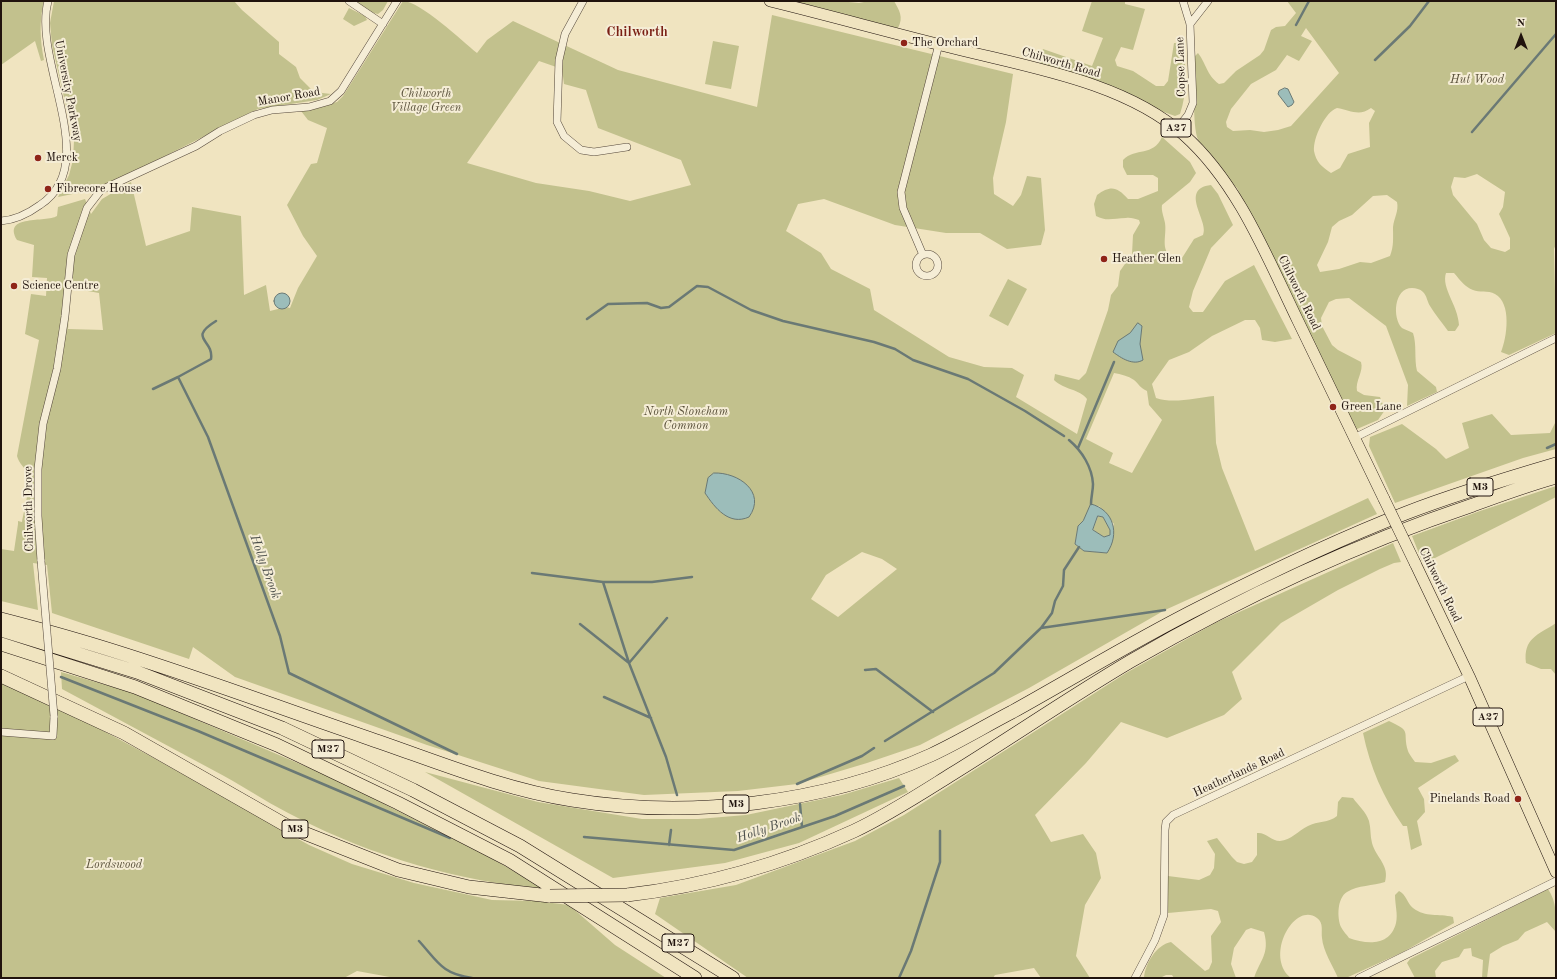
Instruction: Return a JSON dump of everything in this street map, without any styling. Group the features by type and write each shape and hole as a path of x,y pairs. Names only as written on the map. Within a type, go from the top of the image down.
{"highway":[{"name":"M3","path":"1,619 83,641 226,688 520,790 573,800 624,806 722,806 778,799 842,786 930,755 978,731 1171,623 1261,577 1405,513 1556,464"},
{"name":"M3","path":"1,676 124,733 289,827 398,870 468,887 515,893 550,896 627,895 654,892 741,873 796,856 855,830 907,802 1130,662 1216,614 1335,558 1411,526 1556,477"},
{"name":"M27","path":"1,630 137,672 282,728 413,790 520,846 733,978"},
{"name":"M27","path":"1,644 135,687 277,745 509,860 694,978"}],"main road":[{"name":"Chilworth Road","path":"770,1 1045,71 1100,88 1136,102 1177,129 1200,151 1222,178 1244,214 1291,306 1469,676 1556,872"}],"street":[{"name":"University Parkway","path":"1,221 20,216 48,200 58,186 67,162 66,131 48,54 45,19 48,1"},
{"path":"349,1 384,24"},
{"name":"Manor Road","path":"101,190 196,146 220,131 254,115 272,110 309,106 330,101 341,91 397,1"},
{"path":"582,1 565,34 559,60 557,122 564,136 581,150 594,152 627,147"},
{"name":"Copse Lane","path":"1190,24 1208,1"},
{"name":"Copse Lane","path":"1177,129 1188,115 1193,103 1190,24 1183,2"},
{"path":"923,255 903,208 901,192 939,44"},
{"name":"Chilworth Drove","path":"1,732 53,736 54,716 38,516 38,469 43,424 58,362 65,316 71,255 87,208 101,190"},
{"path":"1354,438 1556,338"},
{"name":"Heatherlands Road","path":"1136,978 1155,940 1164,915 1166,822 1173,816 1469,676"},
{"path":"1359,978 1556,881"}],"green space":[{"path":"1,1 44,1 41,16 41,30 44,60 41,61 35,41 1,65"},
{"path":"54,1 234,1 242,10 279,42 279,54 296,67 300,78 314,92 331,94 317,100 258,109 102,188 58,197 69,175 73,160 74,141 52,45 50,23"},
{"path":"351,1 388,1 383,10 378,14 366,11"},
{"name":"North Stoneham Common","path":"403,1 420,7 430,14 477,53 487,40 513,21 618,70 757,107 772,15 1013,74 1006,122 993,178 994,194 1013,206 1021,195 1027,176 1041,178 1045,230 1041,245 1007,249 980,233 946,233 895,225 824,199 798,204 786,231 821,253 831,269 870,289 874,310 949,357 984,367 1012,368 1024,375 1016,397 1077,434 1087,399 1080,393 1062,386 1054,380 1055,374 1079,380 1086,373 1108,310 1111,295 1118,286 1120,271 1132,254 1133,235 1140,223 1139,220 1131,218 1100,218 1096,216 1094,204 1097,195 1110,189 1117,190 1128,199 1138,199 1158,191 1158,178 1153,175 1127,175 1123,167 1123,160 1133,154 1149,150 1158,143 1162,137 1190,162 1196,173 1190,182 1162,205 1165,223 1165,246 1168,254 1172,258 1182,258 1194,239 1203,235 1203,222 1197,207 1196,199 1197,193 1201,188 1211,185 1218,194 1233,225 1211,248 1193,291 1189,307 1193,312 1203,312 1225,281 1254,265 1292,339 1275,342 1262,340 1260,328 1255,320 1245,320 1212,336 1189,352 1169,360 1152,384 1156,398 1177,401 1214,396 1216,443 1222,468 1255,551 1368,498 1377,514 1165,610 1029,688 920,745 797,784 738,791 644,795 539,781 427,745 235,677 193,647 189,659 52,613 47,565 33,563 38,610 1,601 1,549 14,551 18,521 22,522 29,485 28,475 17,456 39,340 25,334 31,294 46,296 47,278 32,277 34,245 17,240 14,232 15,226 27,221 52,218 57,216 58,207 85,199 91,214 102,199 131,182 146,246 190,231 192,207 241,216 244,295 266,285 270,311 286,307 290,308 298,288 317,256 303,236 287,205 311,164 317,163 327,128 308,120 301,111 337,102 343,96","holes":["539,61 562,69 564,84 586,90 598,128 681,160 691,185 630,201 589,191 536,183 467,163","71,288 99,293 103,330 68,329","1114,373 1124,375 1136,381 1143,389 1147,391 1149,405 1162,420 1132,473 1109,463 1113,453 1086,439","1099,506 1114,524 1107,553 1084,551 1075,544 1078,526","862,552 882,559 897,569 838,617 811,599 826,575"]},
{"path":"787,1 838,1 859,3 869,1 894,1 898,7 901,20 898,28 875,24"},
{"path":"1092,1 1125,1 1125,4 1145,9 1133,50 1121,47 1115,60 1117,66 1133,71 1156,86 1164,86 1168,81 1174,43 1184,44 1185,88 1183,106 1180,114 1175,116 1038,67 1043,49 1092,66 1103,38 1082,31"},
{"name":"Hut Wood","path":"1287,1 1556,1 1556,244 1554,249 1556,333 1509,355 1501,352 1505,338 1507,321 1504,305 1495,294 1470,289 1454,273 1446,273 1446,285 1456,311 1459,325 1455,331 1448,331 1430,306 1423,292 1415,288 1406,289 1401,293 1396,304 1397,318 1402,328 1413,333 1417,371 1436,387 1437,392 1407,406 1408,385 1386,326 1349,298 1336,299 1329,302 1321,318 1322,326 1332,345 1338,350 1361,362 1362,365 1357,384 1357,391 1364,395 1380,397 1385,410 1378,420 1357,429 1352,426 1237,188 1220,171 1204,150 1197,137 1195,129 1195,56 1198,53 1209,73 1215,80 1219,84 1224,83 1236,71 1260,55 1264,50 1271,30 1276,27 1285,26 1296,13","holes":["1306,28 1339,73 1291,126 1264,132 1250,130 1233,131 1227,127 1226,122 1231,109 1251,84 1276,70 1287,55 1299,61 1312,41 1301,36","1337,108 1354,112 1362,112 1371,108 1375,111 1369,123 1370,147 1348,154 1340,168 1331,173 1325,169 1316,158 1314,146 1315,139 1324,120 1333,110","1477,174 1505,192 1503,207 1499,214 1510,238 1510,249 1505,252 1491,248 1484,240 1477,224 1453,195 1451,187 1454,177 1465,178","1387,195 1397,202 1397,211 1393,227 1393,245 1390,256 1371,263 1360,262 1339,269 1320,272 1317,265 1328,242 1332,227 1339,221 1352,215 1373,196"]},
{"path":"349,8 365,16 367,20 354,26 343,19"},
{"path":"713,41 739,46 731,89 705,84"},
{"path":"1008,279 1027,289 1008,326 989,316"},
{"path":"1492,414 1511,435 1550,433 1556,421 1556,449 1523,458 1395,503 1369,446 1370,437 1402,424 1436,449 1446,459 1469,448 1462,423"},
{"path":"1556,486 1556,497 1431,560 1422,561 1412,536 1480,511"},
{"path":"1098,516 1103,517 1110,530 1110,535 1104,537 1093,530"},
{"path":"1393,543 1401,562 1394,563 1380,569 1338,590 1281,623 1232,672 1242,699 1224,715 1167,738 1121,722 1086,763 1035,815 1051,842 1083,834 1096,853 1101,878 1085,905 1076,956 1090,978 1041,978 1034,968 995,975 993,978 748,978 655,914 660,898 736,885 855,841 904,815 1126,673 1217,622"},
{"path":"1556,623 1556,675 1551,669 1541,669 1526,663 1526,655 1529,643 1533,638"},
{"path":"61,672 134,693 335,779 441,833 471,846 544,889 481,880 418,865 386,855 326,832 279,808 224,776 62,689"},
{"name":"Lordswood","path":"1,682 61,708 309,845 352,864 414,883 492,900 536,901 569,905 615,945 666,978 395,978 357,971 344,978 1,978"},
{"path":"1389,721 1404,730 1408,751 1415,762 1431,763 1455,755 1459,761 1418,788 1424,799 1425,812 1417,821 1422,845 1411,850 1407,826 1403,826 1383,793 1369,758 1363,733"},
{"path":"425,772 538,802 642,819 698,819 746,815 842,795 899,778 908,792 799,843 725,863 613,878"},
{"path":"1342,797 1353,798 1366,815 1370,824 1372,843 1386,871 1385,882 1351,890 1341,899 1339,908 1340,923 1349,938 1363,942 1377,942 1389,936 1396,923 1397,916 1395,895 1399,891 1403,894 1411,906 1418,911 1427,914 1453,917 1454,923 1403,952 1346,978 1338,978 1328,958 1322,938 1321,922 1317,918 1308,915 1299,917 1292,924 1285,934 1281,945 1280,957 1283,969 1291,978 1254,978 1264,956 1266,940 1264,932 1251,928 1246,930 1234,948 1231,964 1236,978 1174,978 1172,975 1166,975 1160,978 1144,978 1152,956 1161,947 1171,942 1205,971 1209,969 1212,962 1211,936 1221,922 1218,911 1211,909 1168,913 1168,876 1199,880 1210,875 1214,868 1215,854 1207,841 1217,838 1237,862 1244,864 1252,862 1257,855 1257,833 1263,834 1277,841 1288,839 1308,826 1330,820 1337,816 1338,802"},
{"path":"1548,889 1554,904 1556,915 1556,932 1547,922 1525,932 1518,940 1503,946 1490,954 1487,978 1482,978 1483,960 1472,956 1471,948 1464,949 1459,957 1442,962 1435,971 1436,978 1415,978 1407,963 1410,959"}],"water":[{"path":"1285,88 1288,89 1294,102 1288,107 1278,94 1279,91"},
{"path":"282,293 288,295 290,301 288,307 282,309 276,307 274,301 276,295"},
{"path":"1138,323 1142,326 1140,344 1143,360 1139,362 1131,362 1123,359 1113,352 1118,341 1130,333"},
{"path":"714,473 732,476 747,485 752,492 754,499 754,508 749,517 735,519 729,517 718,510 713,504 705,493 708,478"},
{"path":"1091,504 1099,507 1110,517 1114,531 1111,546 1107,553 1084,551 1075,544 1078,526 1083,521","holes":["1098,516 1103,517 1110,530 1110,535 1104,537 1093,530"]}],"waterway":[{"path":"1296,25 1309,1"},
{"path":"1375,60 1410,26 1429,1"},
{"path":"1472,132 1556,34"},
{"path":"587,319 608,304 647,303 661,308 669,307 697,286 708,287 751,310 783,321 874,342 895,349 913,360 968,379 1025,411 1064,436"},
{"name":"Holly Brook","path":"216,321 203,332 202,336 211,352 211,359 178,377 208,437 280,636 289,673 457,754"},
{"path":"1078,448 1114,362"},
{"path":"153,389 178,377"},
{"path":"1069,440 1082,454 1091,472 1093,484 1091,504"},
{"path":"1547,448 1556,444"},
{"path":"885,741 994,673 1041,628 1052,613 1055,601 1063,586 1064,570 1079,547"},
{"path":"532,573 603,582 652,582 692,577"},
{"path":"603,582 629,663 666,757 677,795"},
{"path":"1041,628 1165,610"},
{"path":"580,624 629,663 667,618"},
{"path":"865,670 876,669 933,712"},
{"path":"61,677 198,731 450,838"},
{"path":"604,697 651,718"},
{"path":"797,784 862,756 874,748"},
{"name":"Holly Brook","path":"584,837 734,850 835,816 904,786"},
{"path":"800,804 802,827"},
{"path":"669,845 671,830"},
{"name":"Holly Brook","path":"899,978 911,951 940,862 940,831"},
{"path":"419,941 441,966 454,973 472,978"}],"place":[{"name":"The Orchard","path":"904,43"},
{"name":"Merck","path":"38,158"},
{"name":"Fibrecore House","path":"48,189"},
{"name":"Heather Glen","path":"1104,259"},
{"name":"Science Centre","path":"14,286"},
{"name":"Green Lane","path":"1333,407"},
{"name":"Pinelands Road","path":"1518,799"}],"district":[{"name":"Chilworth","path":"637,32"}],"park label":[{"name":"Chilworth Village Green","path":"426,101"}]}
